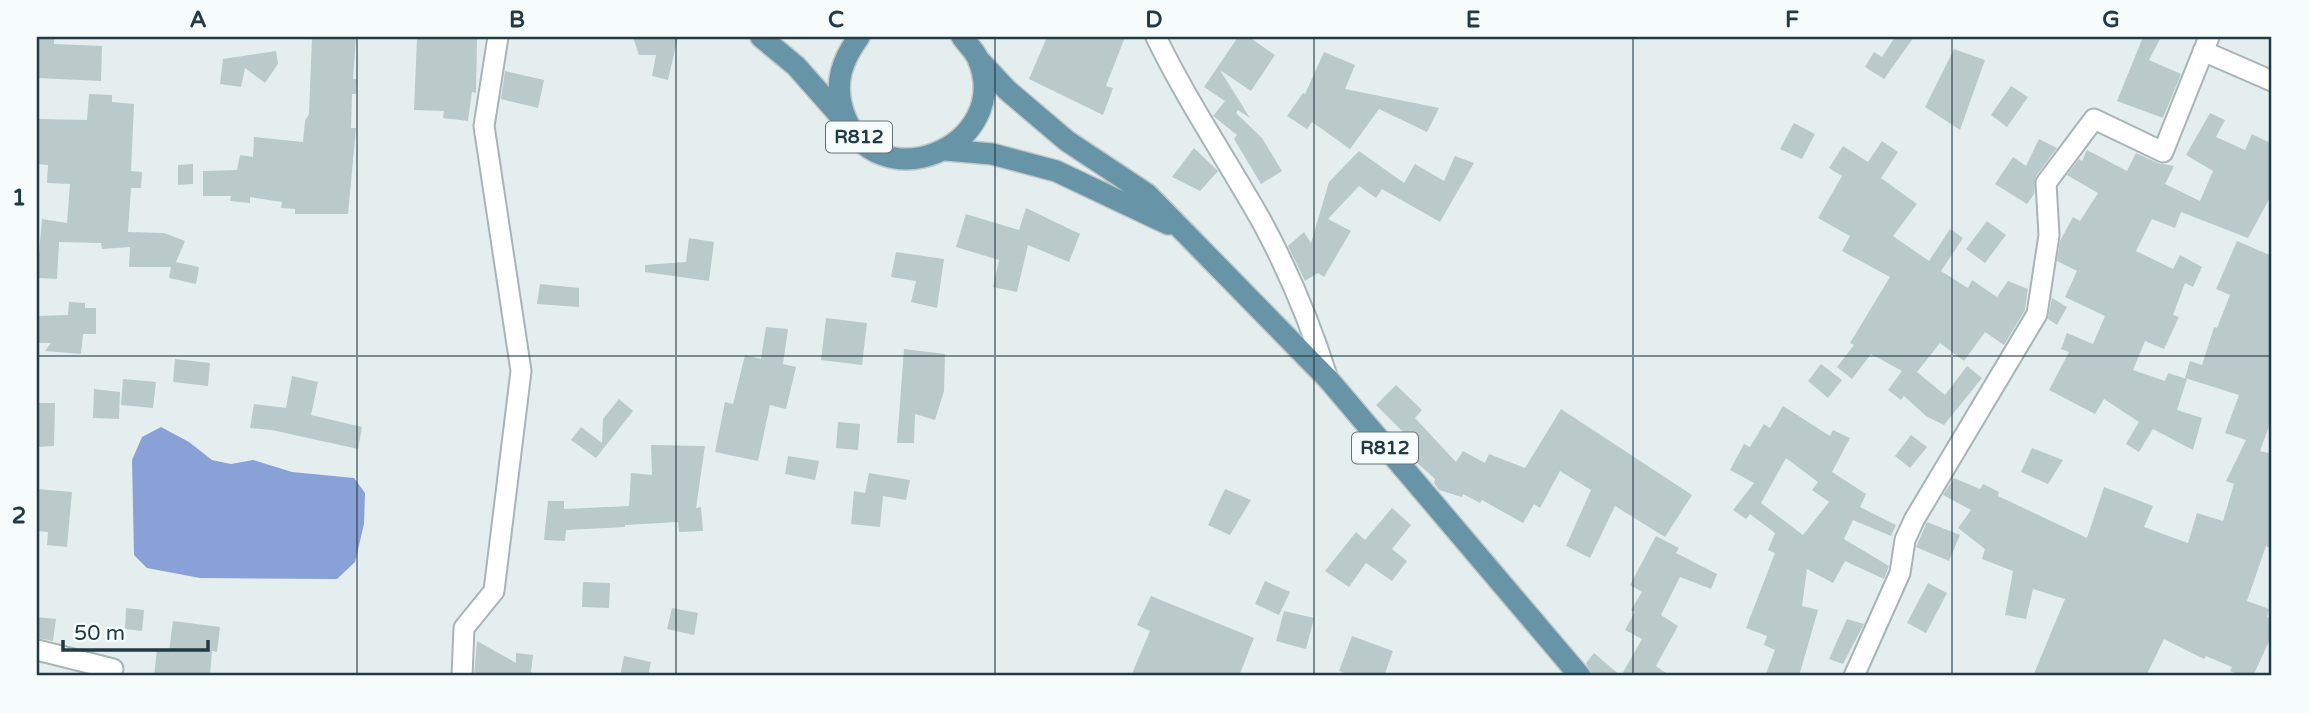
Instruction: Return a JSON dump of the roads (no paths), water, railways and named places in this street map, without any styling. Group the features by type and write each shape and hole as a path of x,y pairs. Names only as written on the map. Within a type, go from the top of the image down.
{"main road":[{"name":"R812","path":"761,37 796,66 869,148 898,159 929,158 946,150 960,140 976,119 983,89 970,45"},
{"name":"R812","path":"848,125 838,95 839,85 842,64 859,37"},
{"name":"R812","path":"970,45 1007,90 1067,141 1147,194 1328,379 1580,676"},
{"name":"R812","path":"946,150 992,154 1056,171 1179,229"}],"street":[{"path":"462,676 464,628 494,591 521,371 484,126 498,37"},
{"path":"1156,37 1181,87 1263,225 1311,325 1328,379"},
{"path":"1854,676 1900,573 1905,540 1914,520 2037,314 2049,235 2046,183 2094,119 2163,152 2206,44 2272,81"},
{"path":"37,650 113,669"}],"water":[{"path":"161,427 189,442 212,460 231,464 253,460 292,472 354,478 365,493 364,524 355,562 337,579 200,578 147,568 134,555 132,460 142,437"}]}
